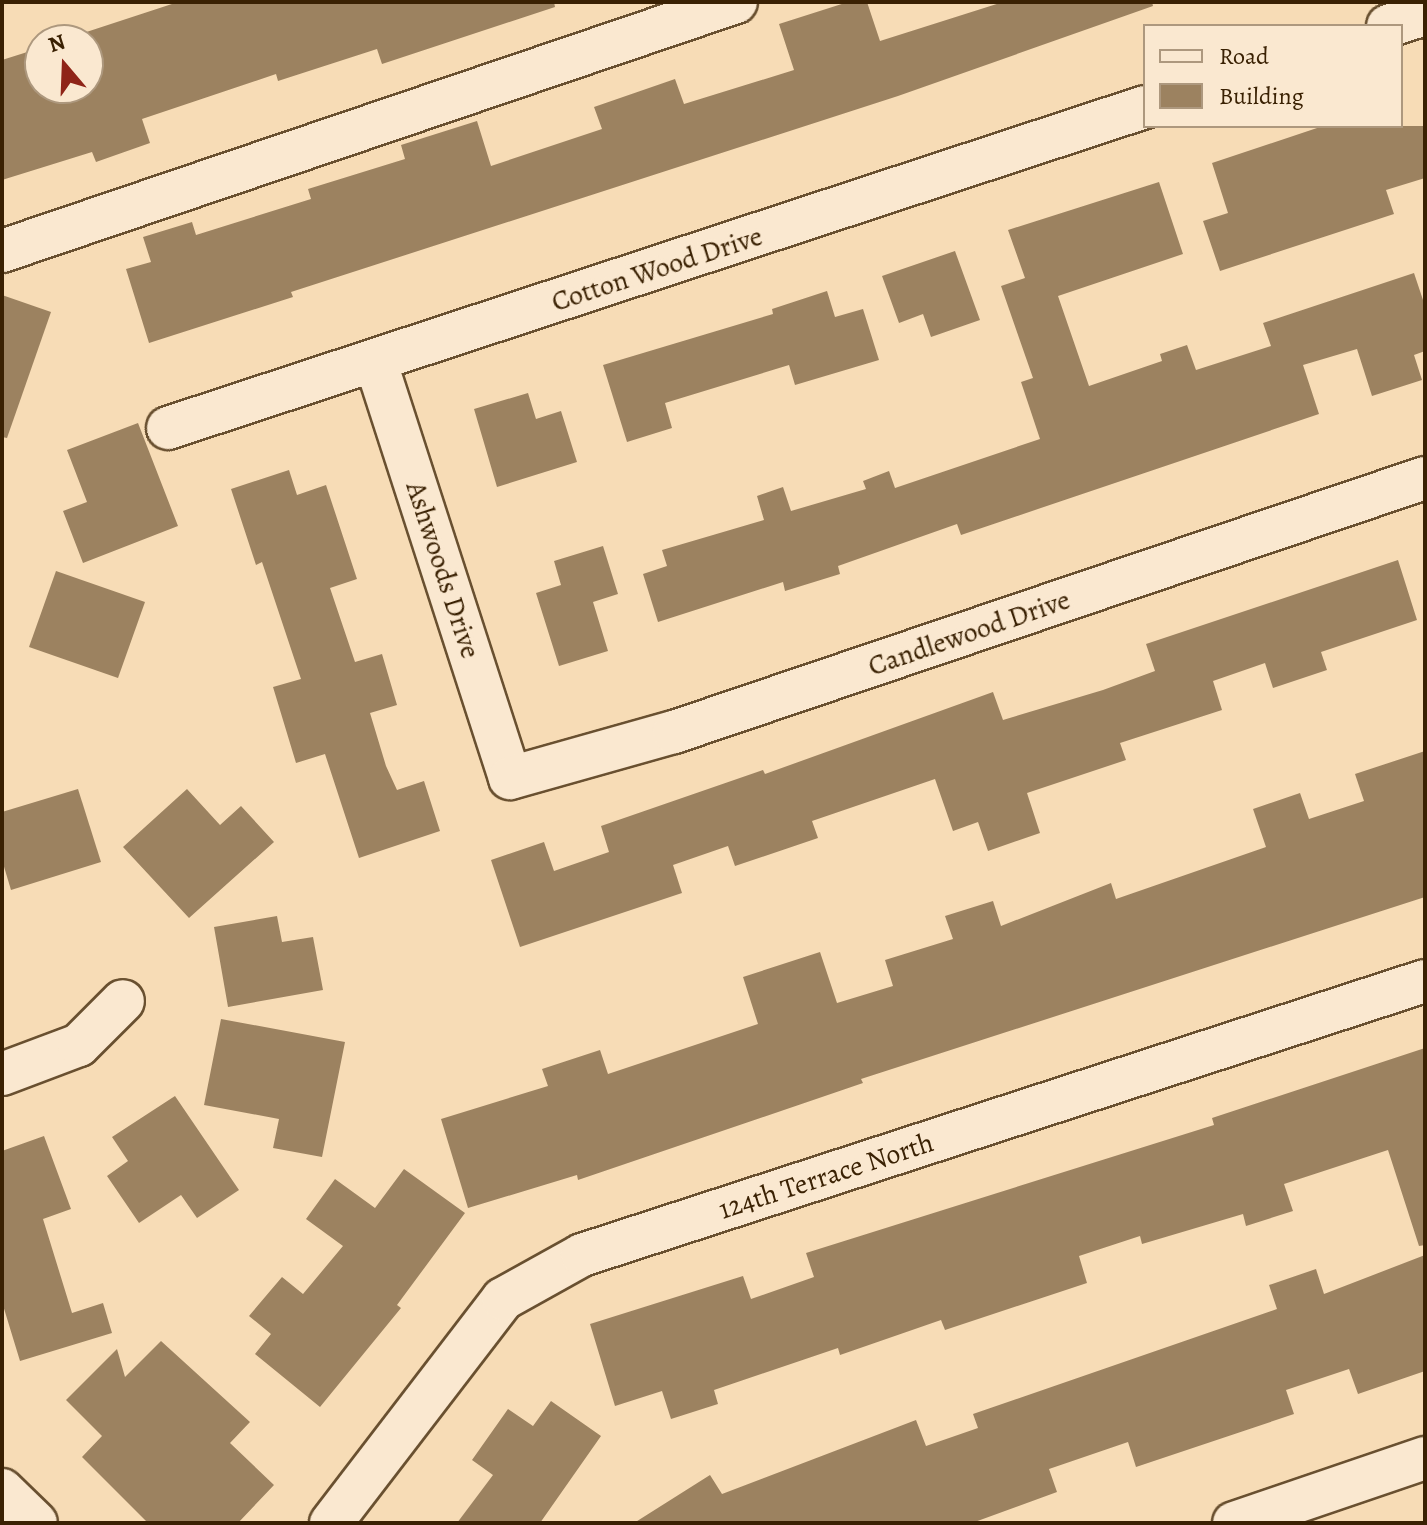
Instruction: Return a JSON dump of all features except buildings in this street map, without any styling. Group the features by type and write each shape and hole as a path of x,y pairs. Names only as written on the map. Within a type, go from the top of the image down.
{"street":[{"path":"2,251 736,2"},
{"path":"1394,24 1425,14"},
{"name":"Cotton Wood Drive","path":"168,428 376,363 1143,108"},
{"name":"Ashwoods Drive","path":"376,363 510,778"},
{"name":"Candlewood Drive","path":"510,778 674,732 1425,478"},
{"name":"124th Terrace North","path":"331,1523 503,1299 582,1255 1425,981"},
{"path":"2,1074 79,1045 123,1001"},
{"path":"1234,1523 1425,1458"},
{"path":"2,1490 36,1523"}]}
